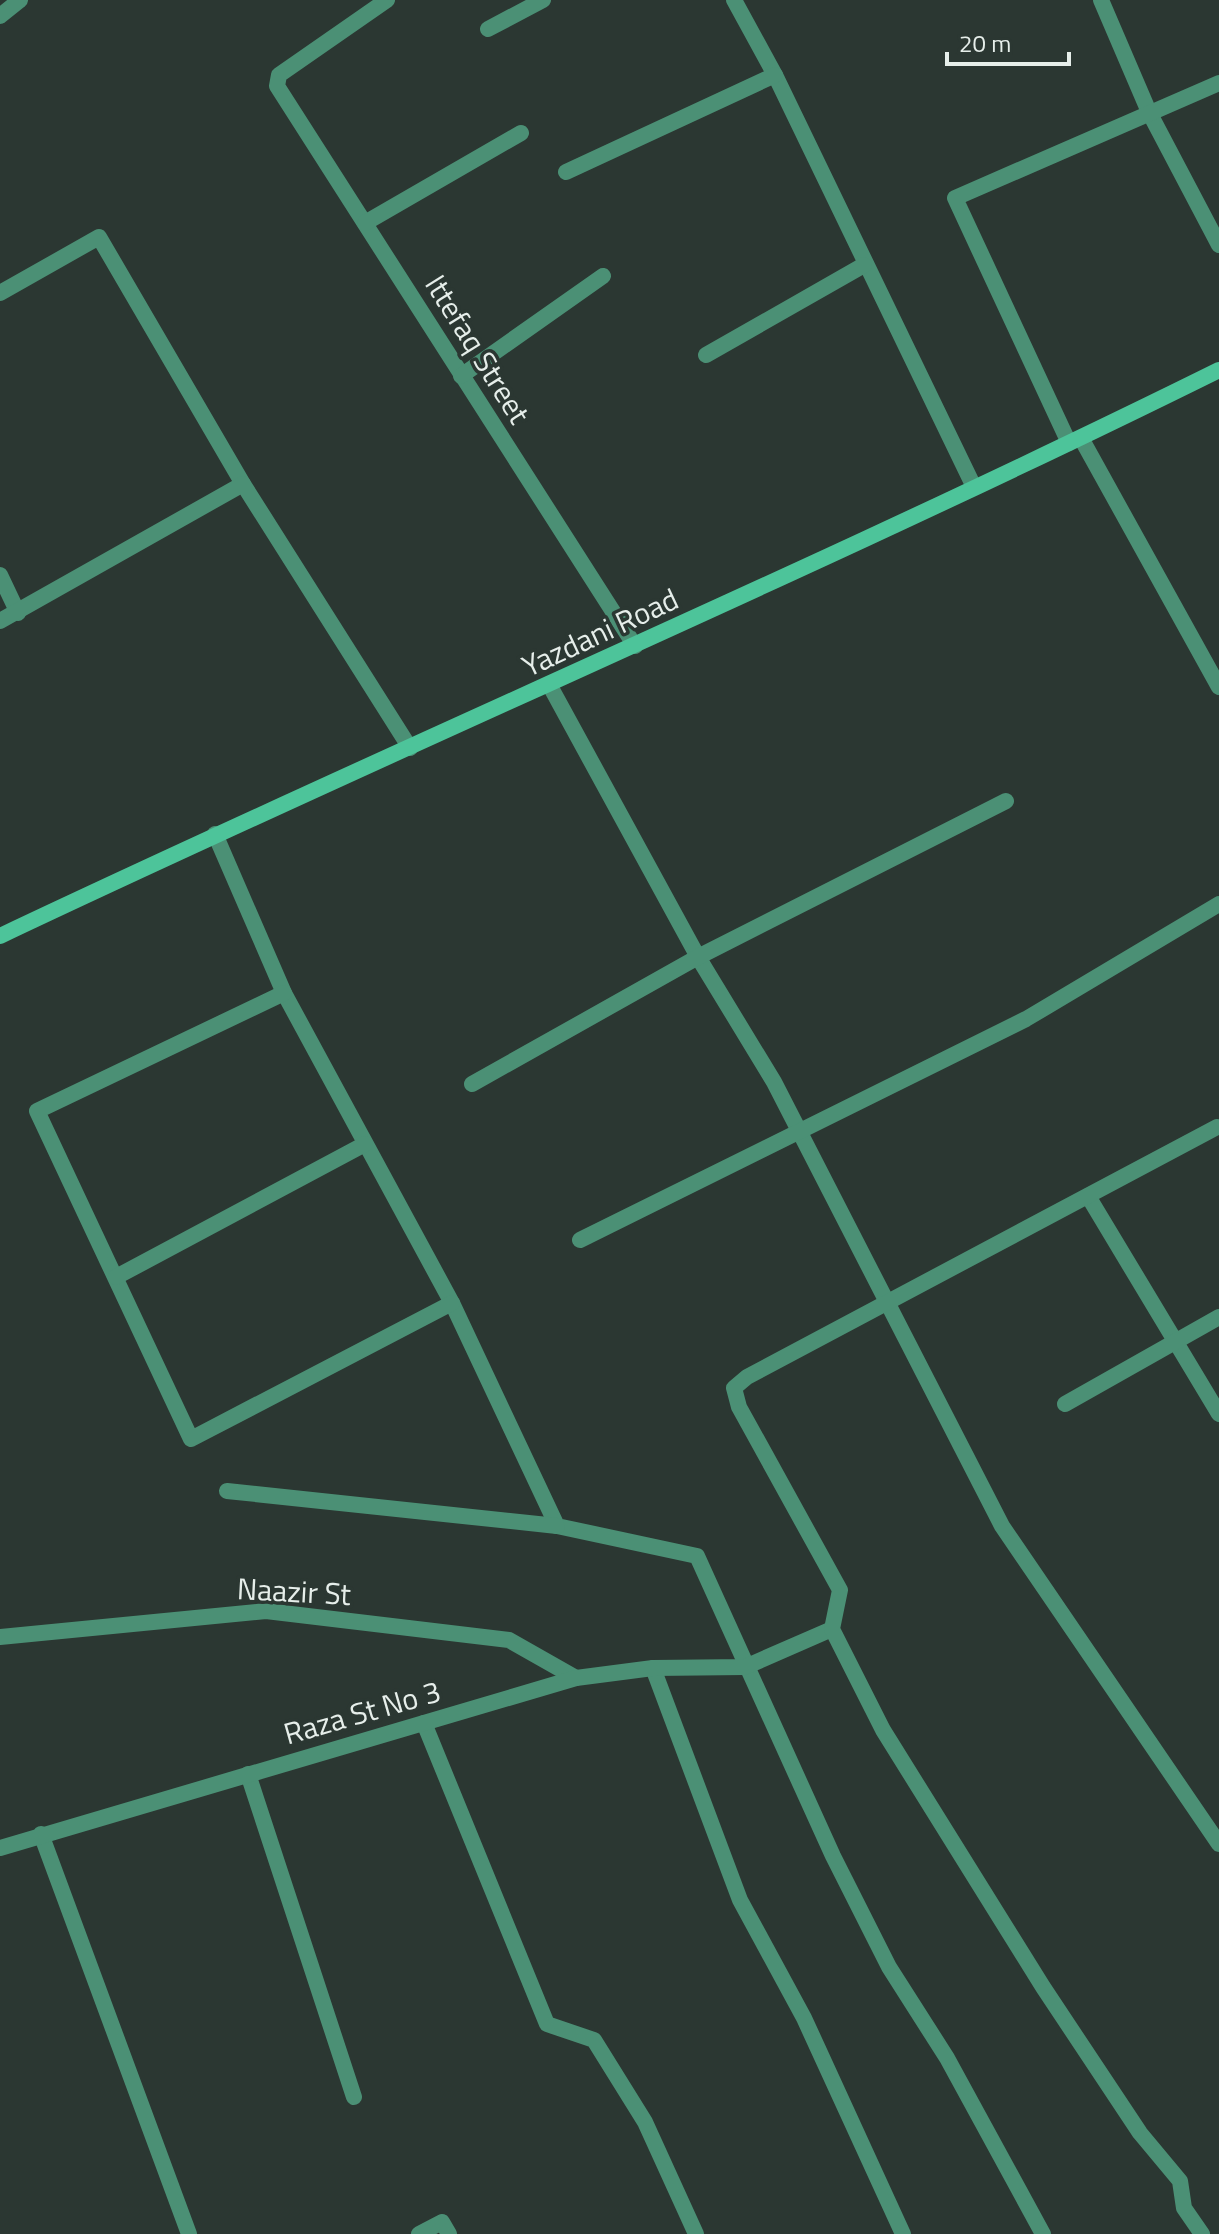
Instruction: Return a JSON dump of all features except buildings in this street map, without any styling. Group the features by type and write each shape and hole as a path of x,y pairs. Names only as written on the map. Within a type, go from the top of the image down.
{"street":[{"path":"0,16 20,0"},
{"name":"Ittefaq Street","path":"387,0 276,80 635,646"},
{"path":"488,29 543,0"},
{"path":"734,0 775,75 864,265 974,487"},
{"path":"1101,0 1149,112 1219,245"},
{"path":"566,172 775,75"},
{"path":"1219,83 955,198 1075,441 1219,687"},
{"path":"365,223 521,133"},
{"path":"0,293 99,237 243,484 410,748"},
{"path":"706,355 864,265"},
{"path":"461,376 603,276"},
{"name":"Yazdani Road","path":"0,936 215,834 779,582 1219,370"},
{"path":"0,621 243,484"},
{"path":"0,575 18,613"},
{"path":"550,686 698,957 774,1082 1002,1526 1219,1844"},
{"path":"472,1084 698,957 1006,801"},
{"path":"215,834 284,993 452,1303 557,1526"},
{"path":"580,1240 798,1129 1026,1019 1219,904"},
{"path":"284,993 37,1111 191,1439 452,1303"},
{"path":"1202,2234 1184,2208 1180,2181 1140,2133 1043,1987 883,1730 832,1629 840,1590 739,1407 734,1388 747,1377 1217,1127"},
{"path":"116,1277 365,1144"},
{"path":"1088,1196 1219,1414"},
{"path":"1065,1404 1219,1317"},
{"path":"227,1491 557,1526 697,1556 745,1667 889,1967 947,2058 1043,2234"},
{"name":"Naazir St","path":"0,1637 266,1611 509,1640 576,1678"},
{"path":"745,1667 832,1629"},
{"name":"Raza St No 3","path":"0,1848 576,1678 653,1668 745,1667"},
{"path":"653,1668 740,1900 804,2018 903,2234"},
{"path":"424,1723 547,2024 594,2040 645,2122 696,2234"},
{"path":"248,1774 354,2097"},
{"path":"41,1834 189,2234"},
{"path":"419,2234 442,2222 449,2234"}]}
